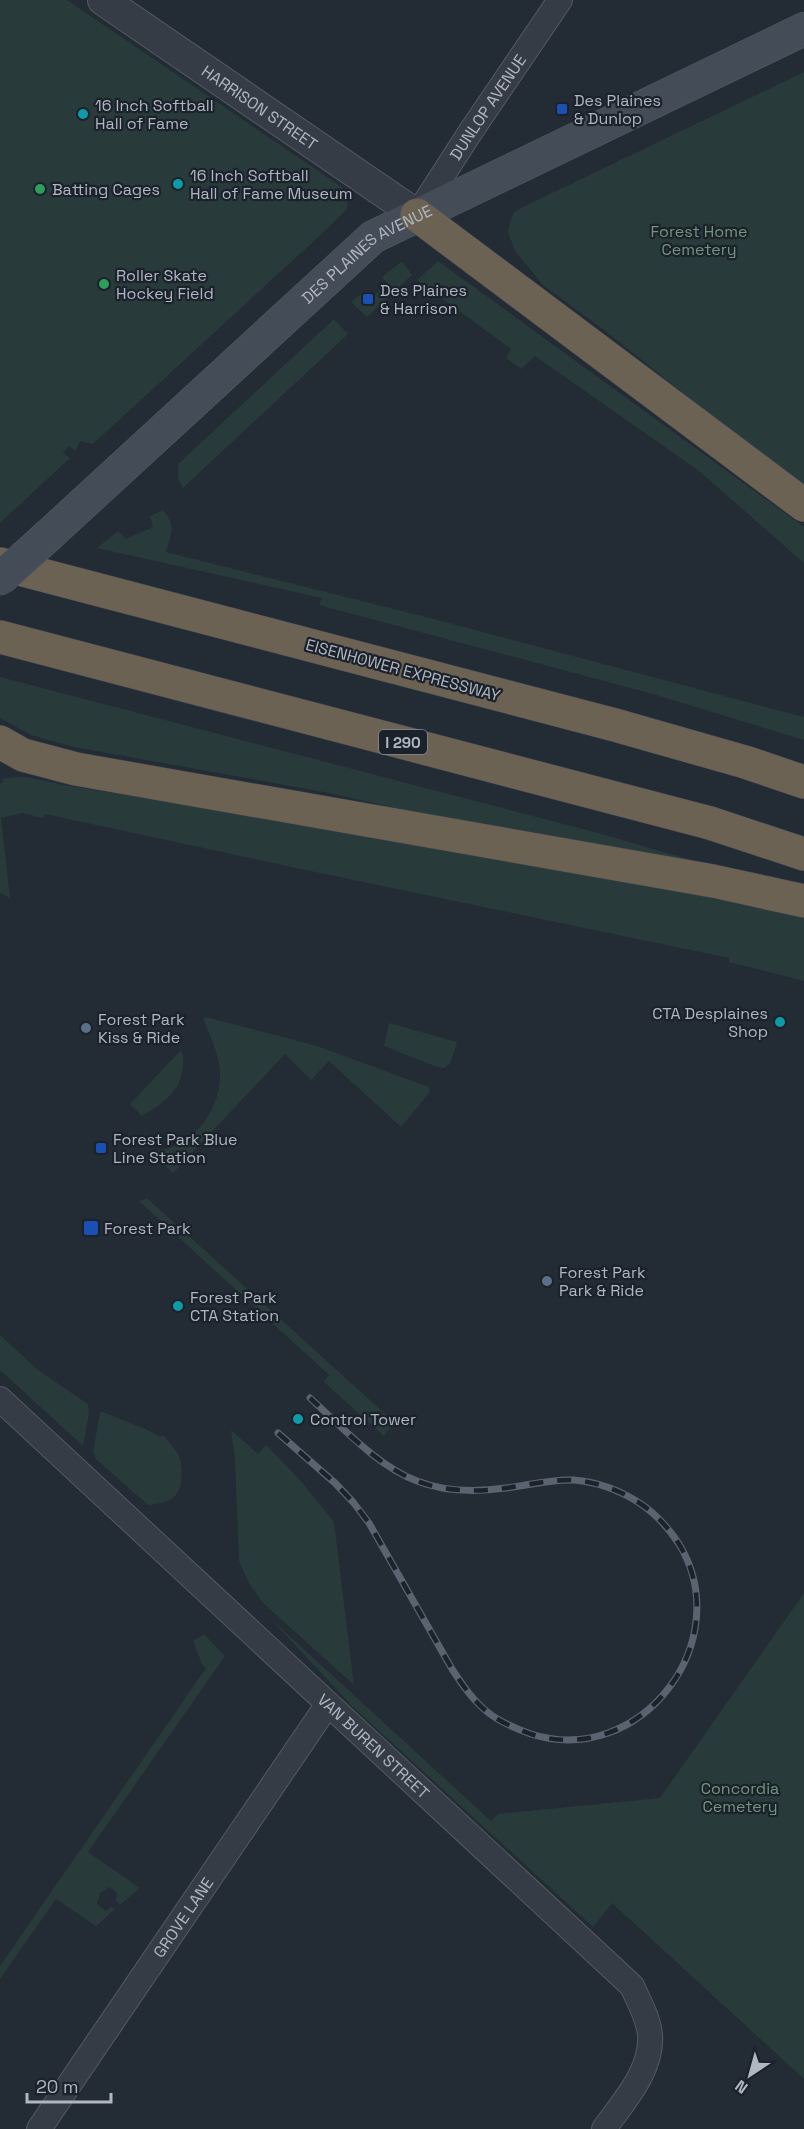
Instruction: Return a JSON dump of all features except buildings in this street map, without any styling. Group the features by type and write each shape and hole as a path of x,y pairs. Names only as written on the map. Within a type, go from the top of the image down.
{"highway":[{"path":"417,215 804,505"},
{"name":"EISENHOWER EXPRESSWAY","path":"0,564 615,725 745,762 804,782"},
{"name":"I 290","path":"0,637 710,823 804,854"},
{"path":"8,753 76,769 713,881 804,901"}],"main road":[{"name":"DES PLAINES AVENUE","path":"0,579 373,237 804,29"}],"street":[{"name":"HARRISON STREET","path":"103,0 417,215"},
{"name":"DUNLOP AVENUE","path":"417,215 560,0"},
{"name":"VAN BUREN STREET","path":"0,1399 632,1986 645,2014 650,2035 648,2059 636,2084 604,2129"},
{"name":"GROVE LANE","path":"39,2129 328,1704"}],"green space":[{"path":"0,0 67,0 342,187 348,197 347,209 328,228 93,444 80,441 75,451 69,446 63,453 70,458 0,523"},
{"name":"Forest Home Cemetery","path":"804,72 804,489 604,330 543,285 515,251 508,232 514,212"},
{"path":"402,261 412,275 367,317 351,302 361,294 369,301 387,283 382,277"},
{"path":"438,261 804,527 804,563 699,471 535,356 521,369 506,358 511,349 417,280"},
{"path":"334,319 348,334 183,488 178,479 178,464"},
{"path":"163,510 171,526 166,552 430,618 804,717 804,740 653,694 319,605 322,598 97,548 118,531 126,539 153,527 150,516"},
{"path":"0,677 598,833 712,866 535,839 329,793 74,747 31,735 0,718"},
{"path":"16,777 220,810 804,913 804,981 729,962 729,958 45,814 43,818 22,813 1,818 10,898 0,893 0,784 3,782 2,779"},
{"path":"206,1017 317,1046 429,1087 430,1092 401,1127 329,1061 311,1080 285,1054 173,1173 156,1157 152,1160 153,1151 172,1147 194,1133 211,1111 219,1085 218,1059 203,1019"},
{"path":"389,1023 457,1042 450,1064 444,1068 437,1067 384,1046"},
{"path":"181,1050 182,1074 175,1089 165,1101 142,1116 130,1104"},
{"path":"147,1198 394,1422 384,1436 324,1382 329,1375 139,1201"},
{"path":"0,1335 38,1370 88,1404 89,1413 83,1446 0,1370"},
{"path":"103,1412 161,1437 163,1435 173,1446 180,1458 182,1469 180,1487 175,1496 162,1503 148,1505 96,1459 93,1452 100,1413"},
{"path":"231,1430 258,1454 266,1445 300,1480 334,1522 354,1685 263,1603 250,1585 239,1561 235,1460"},
{"name":"Concordia Cemetery","path":"804,1593 804,2079 612,1903 593,1927 352,1706 270,1618 491,1821 498,1814 660,1798"},
{"path":"204,1634 225,1656 88,1852 140,1888 120,1905 116,1901 117,1893 109,1887 100,1893 97,1904 106,1911 111,1907 115,1909 96,1926 56,1899 0,1979 0,1966 206,1668 202,1664 193,1641"}],"railway":[{"path":"278,1433 353,1502 369,1523 456,1675 474,1699 495,1717 531,1734 571,1740 609,1733 642,1715 668,1688 687,1656 696,1620 694,1581 679,1544 666,1526 650,1511 615,1490 574,1480 548,1481 484,1490 461,1490 428,1485 402,1474 374,1456 310,1398"}],"place":[{"name":"Des Plaines & Dunlop","path":"562,109"},
{"name":"16 Inch Softball Hall of Fame","path":"83,114"},
{"name":"16 Inch Softball Hall of Fame Museum","path":"178,184"},
{"name":"Batting Cages","path":"40,189"},
{"name":"Roller Skate Hockey Field","path":"104,284"},
{"name":"Des Plaines & Harrison","path":"368,299"},
{"name":"CTA Desplaines Shop","path":"780,1022"},
{"name":"Forest Park Kiss & Ride","path":"86,1028"},
{"name":"Forest Park Blue Line Station","path":"101,1148"},
{"name":"Forest Park","path":"91,1228"},
{"name":"Forest Park Park & Ride","path":"547,1281"},
{"name":"Forest Park CTA Station","path":"178,1306"},
{"name":"Control Tower","path":"298,1419"}]}
